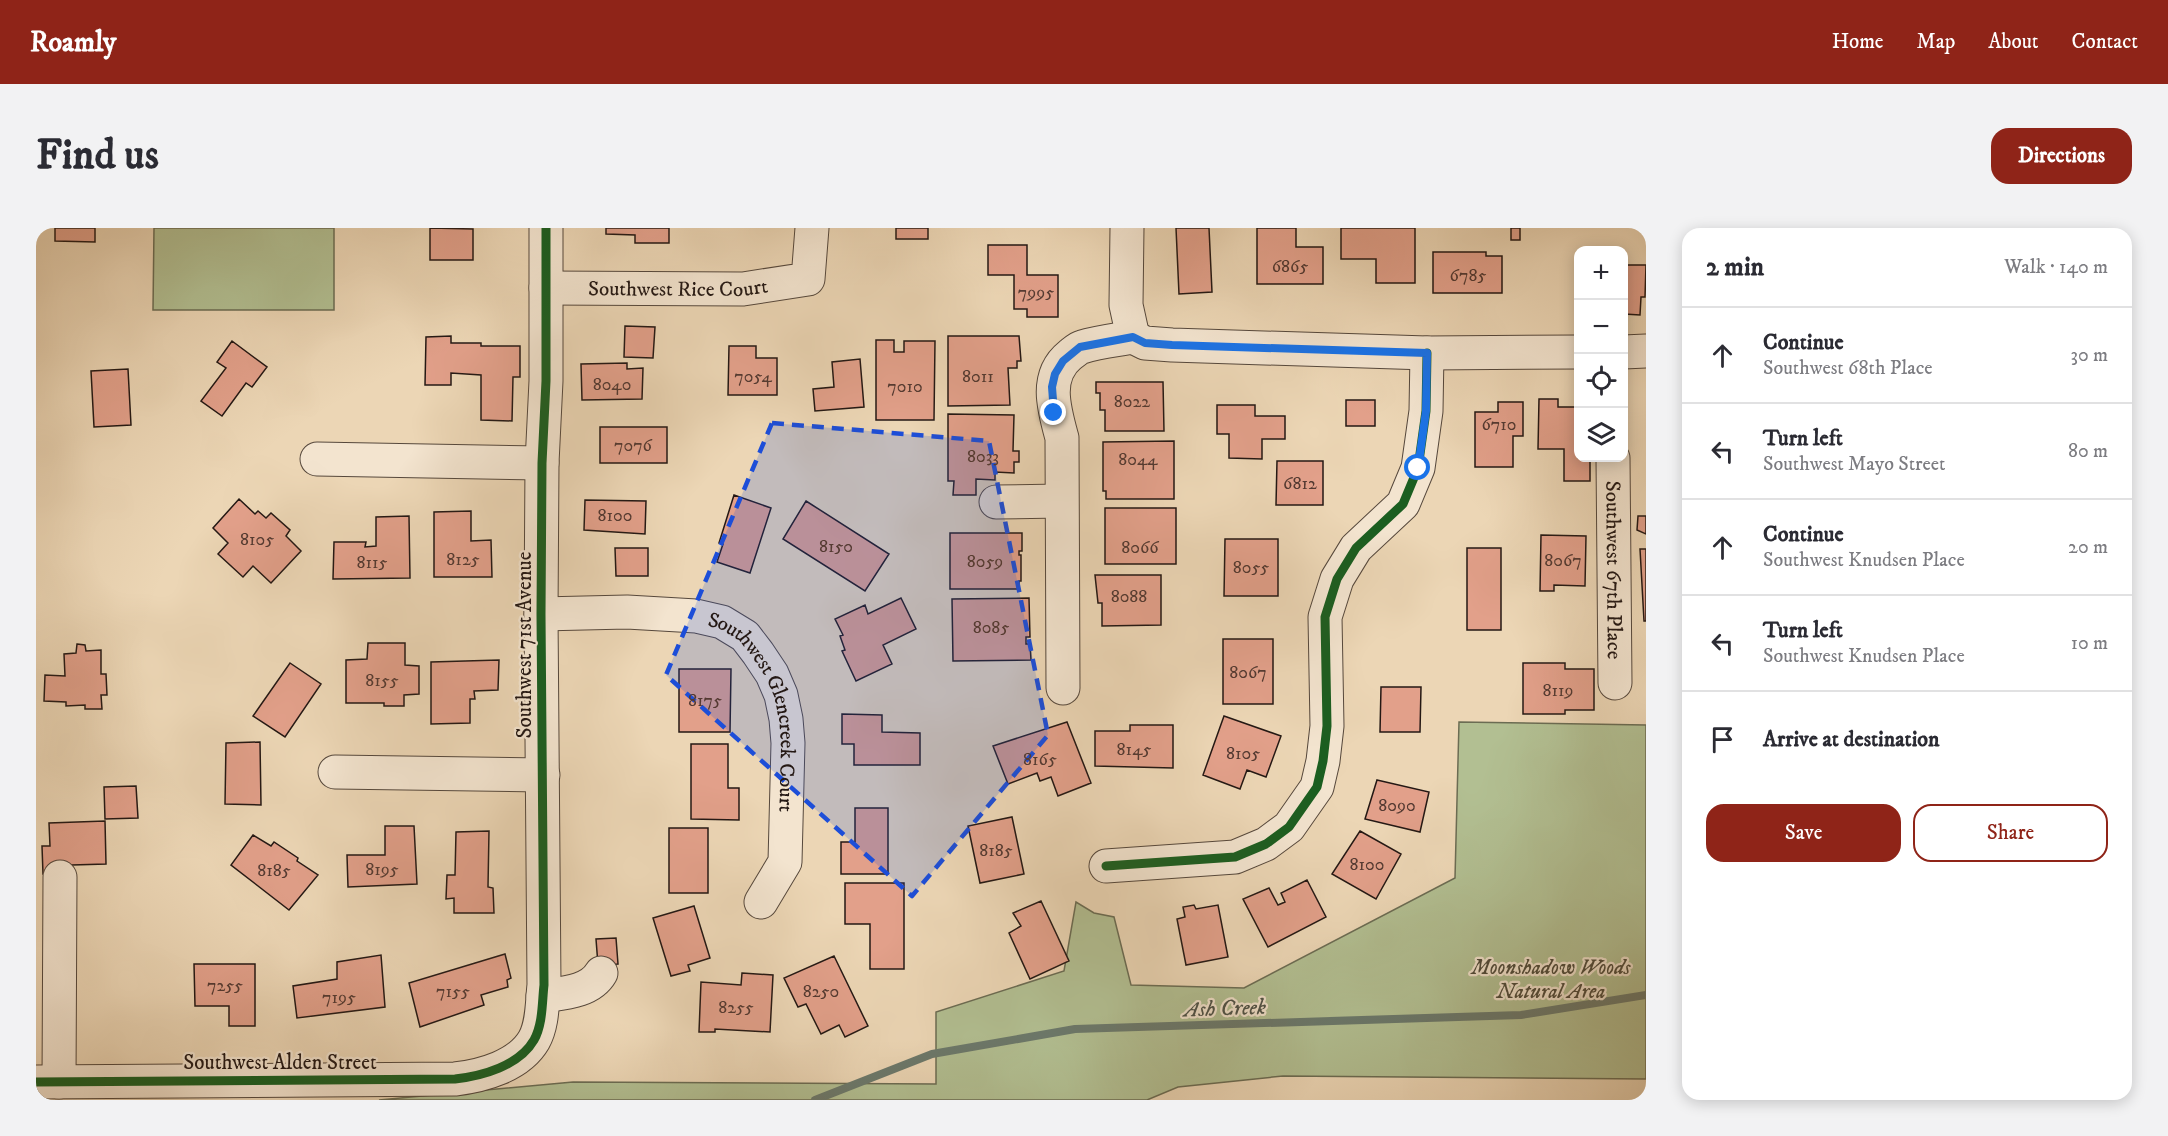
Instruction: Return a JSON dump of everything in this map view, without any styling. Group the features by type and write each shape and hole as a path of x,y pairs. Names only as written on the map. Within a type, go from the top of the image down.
{"street":[{"name":"Southwest 71st Avenue","path":"520,1056 534,1041 541,1017 543,996 542,463 546,381 546,228"},
{"name":"Southwest Rice Court","path":"546,288 743,289 808,279 812,228"},
{"path":"1127,228 1126,305 1133,337"},
{"path":"1063,688 1062,438 1054,413 1052,387 1055,374 1063,361 1080,347 1133,337 1145,343 1172,345 1427,353 1574,352"},
{"path":"1628,352 1646,351"},
{"path":"1106,866 1234,857 1266,844 1289,827 1317,787 1327,726 1325,617 1337,579 1356,548 1403,504 1418,468 1426,411 1427,353"},
{"path":"317,459 542,463"},
{"name":"Southwest 67th Place","path":"1613,462 1615,683"},
{"path":"996,502 1062,501"},
{"name":"Southwest Glencreek Court","path":"542,614 627,612 696,616 722,622 744,636 758,653 772,674 781,695 788,743 785,862 761,902"},
{"path":"335,772 543,775"},
{"path":"47,1082 60,877"},
{"path":"543,996 568,993 585,987 597,981 602,973"},
{"name":"Southwest Alden Street","path":"47,1082 455,1079 476,1077 520,1056"}],"highlighted area":[{"path":"772,423 989,441 1048,735 912,896 666,675"}],"green space":[{"path":"154,228 334,228 334,310 153,310"},
{"name":"Moonshadow Woods Natural Area","path":"1459,722 1646,725 1646,1079 1283,1076 1178,1087 1147,1100 379,1100 573,1082 936,1084 936,1012 1064,971 1076,902 1094,913 1114,917 1131,985 1244,988 1455,878"}],"building":[{"path":"55,228 95,228 95,242 55,241"},
{"path":"430,228 473,229 473,260 430,260"},
{"path":"606,228 669,228 669,243 635,243 635,235 606,234"},
{"path":"896,228 928,228 928,239 896,239"},
{"path":"1176,228 1209,228 1212,292 1179,294"},
{"path":"1257,228 1296,228 1296,247 1323,247 1323,284 1257,284"},
{"path":"1341,228 1415,228 1415,283 1376,283 1376,259 1341,259"},
{"path":"1511,228 1520,228 1520,240 1511,240"},
{"path":"988,245 1027,245 1027,275 1058,275 1058,317 1027,317 1027,309 1014,309 1014,275 988,275"},
{"path":"1433,252 1486,252 1486,256 1502,256 1502,293 1433,293"},
{"path":"1628,265 1646,265 1645,297 1641,297 1640,315 1628,314"},
{"path":"625,326 655,327 653,358 624,357"},
{"path":"451,336 451,343 520,346 520,377 513,377 512,421 481,420 481,375 451,373 451,385 425,385 426,337"},
{"path":"948,336 1019,336 1021,361 1017,361 1017,368 1008,368 1010,405 948,406"},
{"path":"876,340 894,340 894,352 904,352 904,341 935,341 934,420 876,420"},
{"path":"232,341 267,367 252,387 246,383 222,416 201,401 226,368 217,362"},
{"path":"729,346 756,346 756,358 777,358 777,395 728,395"},
{"path":"860,359 864,407 815,411 813,389 834,387 832,362"},
{"path":"627,363 627,369 643,368 642,399 582,400 581,364"},
{"path":"128,369 131,425 94,427 91,371"},
{"path":"1096,382 1163,382 1164,431 1105,431 1105,410 1100,410 1100,393 1096,393"},
{"path":"1539,399 1558,399 1558,407 1574,407 1574,462 1590,462 1590,481 1564,481 1564,449 1538,449"},
{"path":"1346,400 1375,400 1375,426 1346,426"},
{"path":"1498,402 1523,402 1523,436 1513,436 1513,467 1475,467 1475,412 1498,412"},
{"path":"1217,405 1255,405 1255,416 1285,416 1285,439 1262,439 1262,459 1229,458 1229,434 1217,434"},
{"path":"948,414 1014,415 1013,451 1019,451 1019,462 1014,462 1014,473 995,472 995,480 976,479 976,495 953,495 954,481 948,481"},
{"path":"600,427 667,427 667,463 600,463"},
{"path":"1174,441 1174,499 1106,499 1106,491 1103,491 1103,442"},
{"path":"1277,461 1323,461 1323,505 1276,505"},
{"path":"734,495 771,508 750,573 717,562 723,544 719,543"},
{"path":"239,499 255,514 258,511 266,518 271,513 290,530 286,536 301,551 271,583 253,566 243,577 218,554 228,543 213,528"},
{"path":"585,500 646,501 645,534 584,530"},
{"path":"806,501 889,554 865,591 783,539"},
{"path":"1105,508 1176,508 1176,564 1105,564"},
{"path":"471,511 471,541 491,540 492,577 434,577 434,512"},
{"path":"409,516 410,578 333,579 334,542 366,542 365,547 376,546 376,517"},
{"path":"1638,516 1646,516 1646,534 1637,530"},
{"path":"950,533 1022,533 1022,551 1019,551 1021,581 1019,581 1019,589 950,589"},
{"path":"1541,535 1586,536 1585,586 1554,585 1554,591 1540,591"},
{"path":"1225,539 1278,539 1278,596 1224,596"},
{"path":"615,548 648,548 648,576 616,576"},
{"path":"1467,548 1501,548 1501,630 1467,630"},
{"path":"1640,549 1646,549 1646,621 1644,621"},
{"path":"1095,575 1161,575 1161,625 1102,626 1102,603 1098,603"},
{"path":"901,598 916,629 883,645 892,664 856,681 842,651 845,650 840,636 843,635 835,619 865,605 868,614"},
{"path":"1029,598 1030,637 1026,637 1026,644 1030,644 1031,660 953,661 952,599"},
{"path":"1223,639 1273,639 1273,704 1223,704"},
{"path":"368,643 405,643 405,665 419,666 419,694 404,695 404,706 384,706 384,703 346,703 346,660 367,659"},
{"path":"77,644 85,645 86,651 101,650 101,674 106,674 107,695 101,695 102,709 85,709 85,705 66,706 66,702 44,701 45,675 65,676 64,654 76,653"},
{"path":"499,660 498,690 474,691 475,699 470,699 470,723 431,724 431,662"},
{"path":"290,663 321,684 285,737 253,716"},
{"path":"1523,663 1565,663 1565,669 1594,669 1594,710 1565,710 1565,714 1523,714"},
{"path":"679,669 731,669 730,732 679,732"},
{"path":"1381,687 1421,687 1420,732 1380,732"},
{"path":"842,714 882,715 882,732 920,733 920,765 854,765 854,744 842,744"},
{"path":"1224,716 1281,736 1266,777 1247,770 1240,789 1203,775"},
{"path":"1067,722 1091,783 1058,796 1051,777 1040,781 1037,773 1008,784 993,746"},
{"path":"1130,725 1173,725 1173,768 1095,766 1095,731 1130,731"},
{"path":"260,742 261,805 225,804 226,743"},
{"path":"691,744 728,744 728,788 739,788 739,820 691,819"},
{"path":"1377,780 1429,792 1420,832 1365,819"},
{"path":"136,786 138,818 105,819 104,787"},
{"path":"855,808 888,808 888,874 841,874 841,842 855,842"},
{"path":"1012,817 1024,874 980,883 968,826"},
{"path":"105,821 106,864 72,865 72,873 43,874 42,846 50,846 49,823"},
{"path":"385,826 414,826 417,884 348,887 347,855 385,855"},
{"path":"669,828 708,828 708,893 669,893"},
{"path":"489,831 488,887 493,888 494,913 454,913 454,898 446,899 447,875 455,875 456,832"},
{"path":"1360,831 1401,854 1376,899 1332,874"},
{"path":"253,835 271,846 274,842 318,875 289,910 231,865"},
{"path":"1307,880 1326,917 1268,947 1243,899 1269,888 1278,905 1285,902 1281,893"},
{"path":"845,883 904,883 904,969 870,969 870,924 845,924"},
{"path":"1041,901 1069,961 1030,979 1009,933 1021,926 1013,913"},
{"path":"1194,905 1196,909 1218,905 1228,957 1186,965 1177,919 1185,917 1183,907"},
{"path":"694,906 710,958 688,965 690,971 671,976 653,918"},
{"path":"616,938 618,964 598,965 596,939"},
{"path":"505,954 511,978 507,980 508,987 481,995 484,1005 420,1027 409,983"},
{"path":"381,955 385,1007 297,1018 293,986 337,979 337,962"},
{"path":"834,956 868,1026 845,1037 839,1025 821,1034 806,1004 798,1007 784,978"},
{"path":"194,964 255,964 255,1026 229,1026 229,1006 195,1006"},
{"path":"742,973 773,975 770,1032 715,1029 715,1032 699,1032 701,982 741,985"}],"waterway":[{"name":"Ash Creek","path":"815,1100 932,1054 1075,1029 1521,1015 1646,995"}],"cycle path":[{"path":"36,1082 455,1079 488,1072 510,1063 519,1057 534,1040 541,1020 544,985 541,614 542,463 546,381 546,228"},
{"path":"1106,866 1235,857 1266,844 1289,827 1317,787 1327,726 1325,617 1337,579 1356,548 1403,504 1418,468 1426,411 1427,353"}],"route":[{"path":"1054,413 1052,387 1055,374 1063,361 1080,347 1133,337 1145,343 1172,345 1427,353 1426,411 1418,468"}]}
